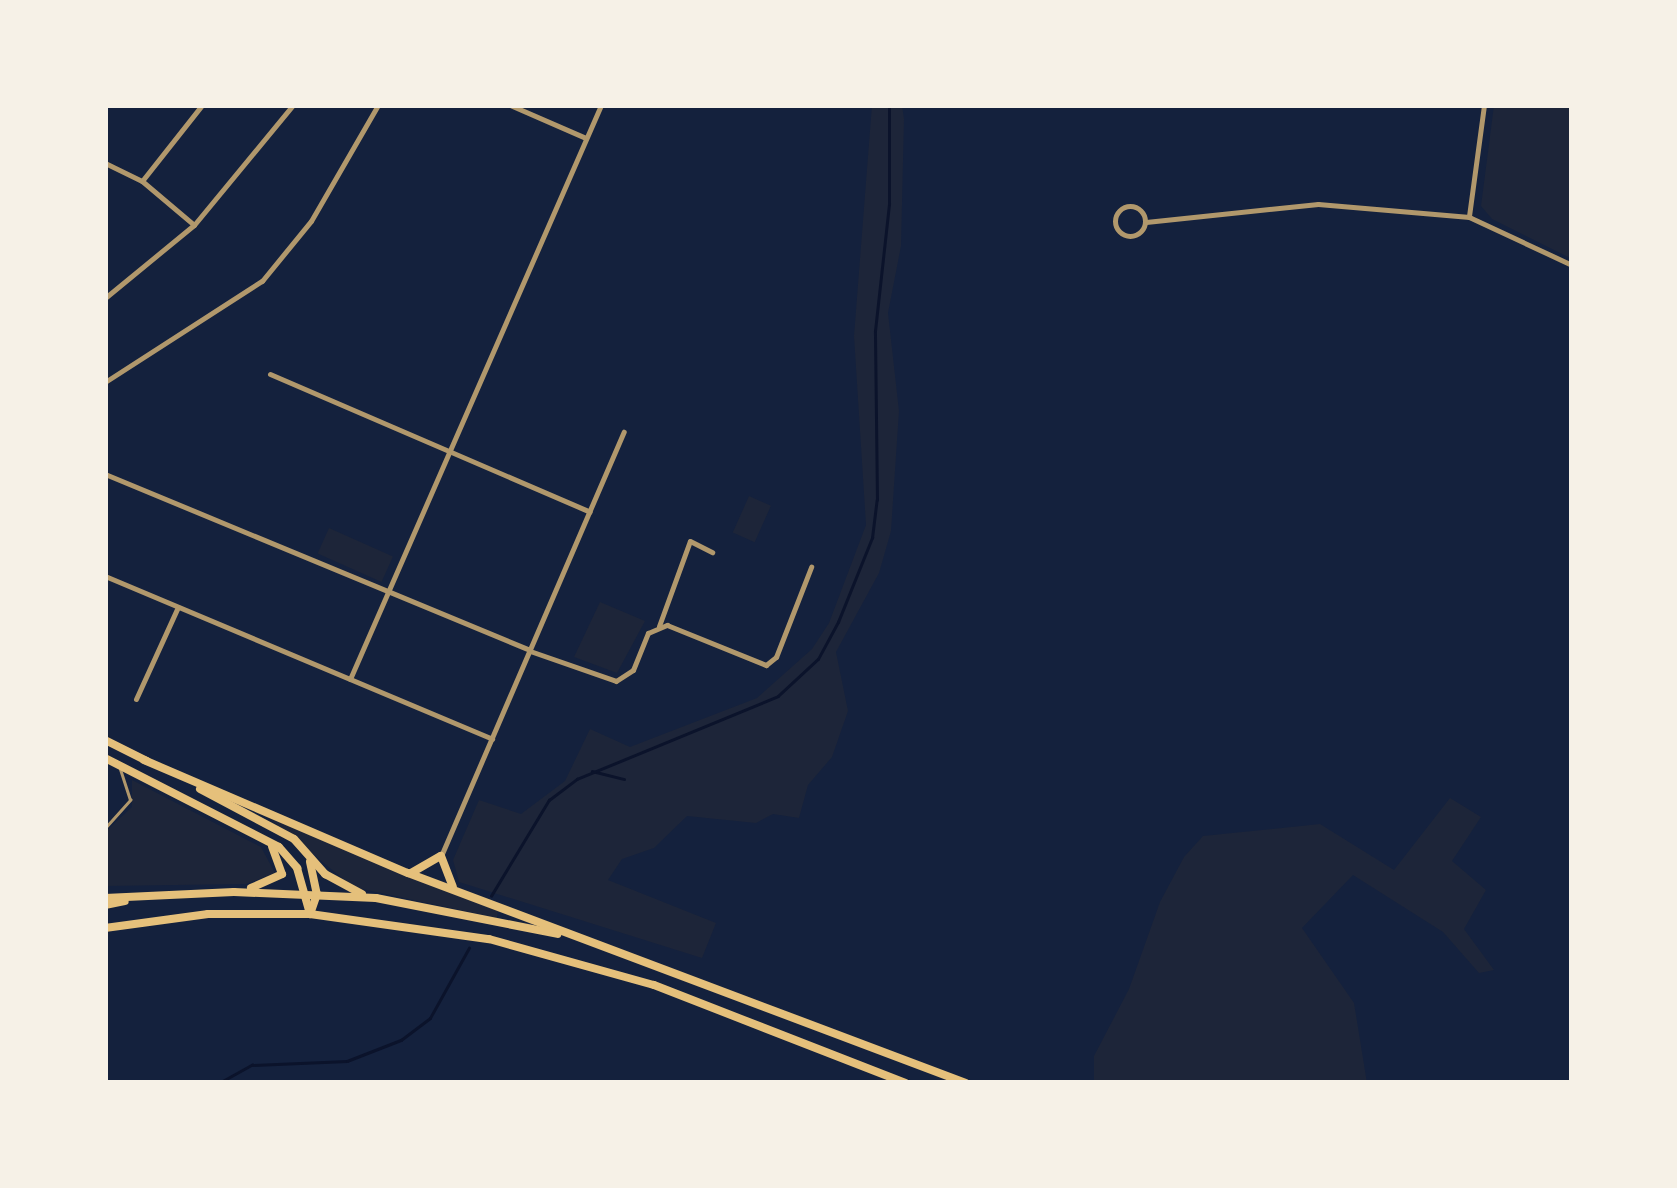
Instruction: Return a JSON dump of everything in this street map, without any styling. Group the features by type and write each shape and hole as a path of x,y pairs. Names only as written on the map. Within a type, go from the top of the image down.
{"highway":[{"path":"105,740 294,839 338,884 376,898"},
{"path":"108,760 261,837 294,862 310,914"},
{"path":"144,760 408,873 966,1083"},
{"path":"234,892 282,874 278,855 261,837"},
{"path":"306,854 317,894 310,914"},
{"path":"408,873 441,856 448,881 466,895"},
{"path":"105,898 234,892 376,898 586,940"},
{"path":"105,905 160,896"},
{"path":"105,928 200,915 310,914 456,933 580,962 906,1083"}],"street":[{"path":"142,181 202,105"},
{"path":"105,298 194,226 292,105"},
{"path":"105,382 262,281 311,221 378,105"},
{"path":"510,105 586,138"},
{"path":"350,679 601,105"},
{"path":"1469,217 1484,105"},
{"path":"105,163 142,181 194,226"},
{"path":"1146,222 1130,205 1115,221 1122,234 1133,236 1146,222 1318,204 1469,217 1572,265"},
{"path":"270,374 590,512"},
{"path":"441,856 624,432"},
{"path":"105,474 602,680 623,680 648,633 659,626 690,541 712,552"},
{"path":"659,626 766,666 776,656 811,567"},
{"path":"105,576 492,739"},
{"path":"136,699 178,607"}],"lane":[{"path":"105,828 130,800 128,780 108,760"}],"shaded area":[{"path":"872,105 902,105 904,119 901,246 888,313 899,411 891,531 879,573 836,652 848,711 832,757 808,785 799,818 773,814 756,823 687,816 654,848 622,859 608,880 716,923 702,958 459,882 453,860 479,800 521,814 565,781 590,729 630,747 757,698 812,649 829,623 866,525 854,336"},
{"path":"1494,105 1572,105 1572,259 1492,219 1481,206"},
{"path":"749,496 771,506 755,542 733,533"},
{"path":"329,528 393,556 382,582 318,554"},
{"path":"600,602 645,621 617,673 574,657"},
{"path":"132,780 261,847 275,873 246,884 105,886 105,832 132,807"},
{"path":"1450,798 1481,817 1452,861 1486,890 1464,929 1494,970 1479,973 1443,932 1353,875 1302,928 1354,1003 1367,1083 1094,1083 1094,1056 1129,989 1160,902 1184,857 1203,836 1320,824 1394,870"},
{"path":"264,814 498,911 497,918 353,887"}],"waterway":[{"path":"491,896 549,800 577,779 778,696 818,659 838,622 872,538 877,500 875,331 889,204 889,105"},
{"path":"592,771 624,779"},
{"path":"219,1083 252,1065 347,1061 401,1040 430,1018 469,948"}]}
